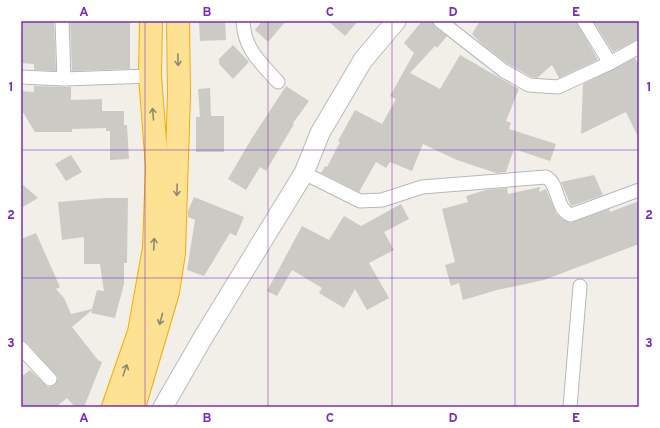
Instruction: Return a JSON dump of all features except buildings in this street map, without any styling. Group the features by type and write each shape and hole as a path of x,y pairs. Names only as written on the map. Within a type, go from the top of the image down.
{"highway":[{"path":"113,407 139,332 154,248 157,167 150,76 151,21"},
{"path":"134,407 166,299 174,253 179,110 178,21"}],"street":[{"path":"62,21 64,79"},
{"path":"243,21 245,39 251,50 278,82"},
{"path":"163,407 204,336 304,173 320,133 362,60 396,21"},
{"path":"440,21 504,71 530,85 558,87 610,63 639,47"},
{"path":"584,21 610,63"},
{"path":"21,76 64,79 150,76"},
{"path":"304,173 360,200 368,202 382,200 422,187 546,177 551,182 564,211 571,215 639,190"},
{"path":"570,407 580,286"},
{"path":"21,348 50,379"}]}
